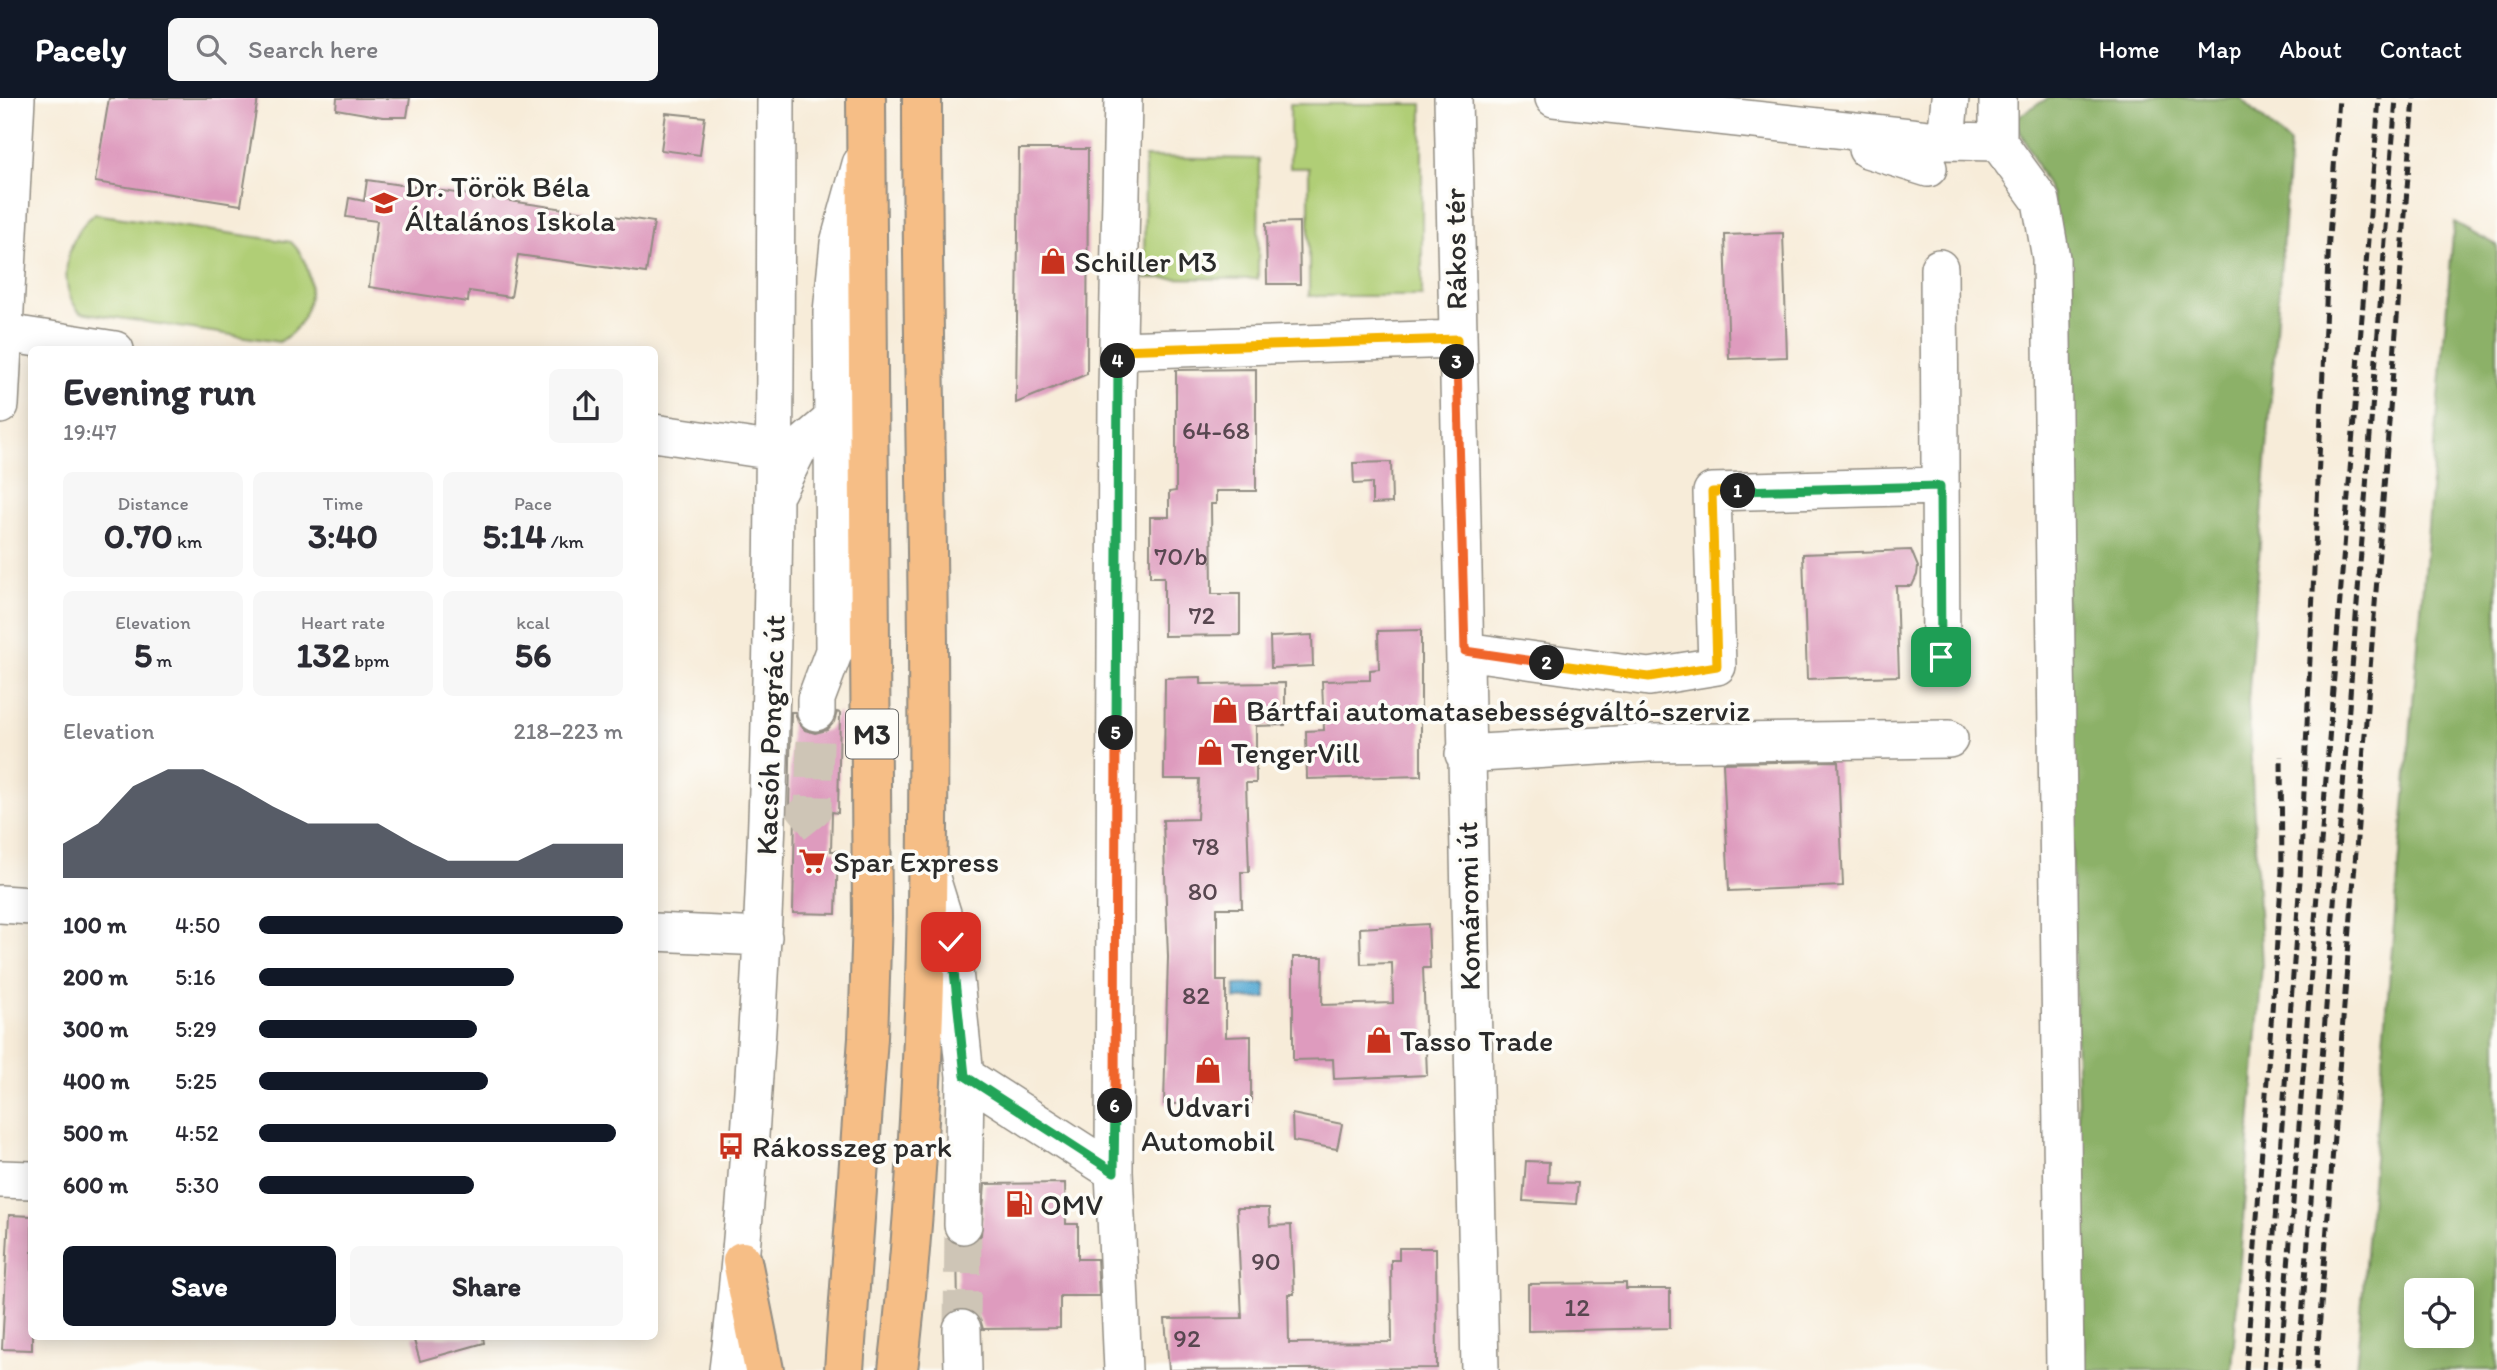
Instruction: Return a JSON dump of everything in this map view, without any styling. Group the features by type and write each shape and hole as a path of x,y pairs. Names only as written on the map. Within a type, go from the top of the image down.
{"main road":[{"name":"M3","path":"844,1370 868,1038 872,918 866,98"},
{"name":"M3","path":"898,1370 908,1287 929,866 922,98"},
{"path":"742,1261 764,1370"}],"street":[{"path":"0,405 16,98"},
{"name":"Kacsóh Pongrác út","path":"728,1370 742,1261 763,937 781,835 775,584 776,98"},
{"path":"1123,98 1118,350 1114,1172 1123,1370"},
{"name":"Rákos tér","path":"1453,98 1465,651"},
{"path":"1554,98 1817,128 1937,155 1998,142"},
{"path":"1937,155 1950,98"},
{"path":"1998,98 1998,142 2041,201 2051,258 2065,1370"},
{"path":"775,584 792,655 816,705 834,651 832,312 839,243 865,149"},
{"path":"1938,268 1941,657"},
{"path":"5,333 89,346"},
{"path":"1118,350 1457,339"},
{"path":"775,496 798,449 833,419"},
{"path":"658,434 775,451"},
{"path":"1465,651 1649,677 1717,666 1712,492 1940,486"},
{"name":"Komáromi út","path":"1465,651 1464,754 1480,1370"},
{"path":"1464,754 1649,743 1949,739"},
{"path":"929,866 937,904 951,942 965,1076 963,1225"},
{"path":"0,904 28,906"},
{"path":"658,932 763,937"},
{"path":"965,1076 1114,1172"},
{"path":"0,1179 28,1180"},
{"path":"962,1329 963,1370"}],"green space":[{"path":"2048,98 2241,98 2290,144 2248,703 2262,966 2232,1370 2084,1370 2057,233 2052,195 2014,119"},
{"path":"1290,104 1422,104 1422,296 1309,296 1309,168 1290,168"},
{"path":"1145,157 1259,159 1258,279 1144,278"},
{"path":"95,214 291,242 307,267 310,281 307,309 301,322 279,342 80,312 68,289 68,260 77,233"},
{"path":"2454,222 2497,245 2497,1370 2356,1370"}],"water":[{"path":"1266,984 1266,998 1235,999 1235,985"}],"building":[{"path":"109,98 258,98 241,205 95,182"},
{"path":"337,98 410,98 407,117 383,117 336,109"},
{"path":"666,113 705,117 700,155 661,150"},
{"name":"Schiller M3","path":"1019,149 1088,149 1087,374 1016,403"},
{"path":"367,180 654,222 646,273 518,255 511,297 469,291 468,302 369,287 377,221 346,217 349,198 364,201"},
{"path":"1299,222 1300,284 1267,284 1266,223"},
{"path":"1783,233 1787,357 1729,359 1725,235"},
{"path":"1256,369 1256,491 1216,491 1216,504 1211,504 1212,594 1240,594 1240,635 1164,636 1164,577 1150,577 1150,517 1169,517 1169,492 1176,491 1176,370"},
{"path":"1391,462 1392,503 1372,504 1372,483 1354,484 1353,463"},
{"path":"1911,550 1918,567 1917,575 1912,586 1896,586 1899,676 1807,679 1803,554"},
{"path":"1421,630 1421,776 1307,779 1306,731 1324,730 1322,681 1370,680 1370,670 1379,669 1378,631"},
{"path":"1312,635 1313,666 1271,668 1270,637"},
{"path":"1201,677 1201,684 1285,683 1285,725 1256,726 1256,783 1246,783 1249,872 1241,872 1242,908 1217,908 1217,981 1226,981 1226,1037 1251,1036 1251,1103 1164,1104 1168,957 1163,820 1197,819 1199,779 1164,779 1165,678"},
{"path":"791,712 795,712 798,722 805,730 815,733 827,730 834,722 837,712 840,713 838,813 832,812 831,851 838,851 836,914 793,913 795,812 789,812"},
{"path":"1838,761 1843,886 1729,891 1723,763"},
{"path":"1428,924 1430,968 1423,968 1427,1075 1334,1079 1333,1059 1293,1060 1293,957 1323,957 1322,1005 1393,1003 1392,963 1361,964 1360,928"},
{"path":"1292,1114 1342,1124 1337,1149 1293,1141"},
{"path":"1526,1161 1549,1162 1548,1182 1578,1183 1576,1204 1523,1201"},
{"path":"1065,1183 1066,1224 1078,1224 1078,1259 1097,1259 1099,1296 1060,1296 1060,1328 983,1329 980,1319 973,1311 958,1309 957,1245 973,1244 981,1235 985,1184"},
{"path":"1237,1208 1269,1208 1270,1226 1291,1225 1294,1294 1288,1294 1289,1343 1392,1342 1391,1260 1399,1260 1399,1248 1436,1248 1437,1368 1169,1370 1165,1319 1242,1318"},
{"path":"9,1215 28,1216 28,1340 32,1340 32,1350 2,1349"},
{"path":"1626,1283 1626,1289 1670,1289 1670,1328 1528,1331 1528,1284"},
{"path":"414,1340 484,1340 484,1343 420,1361"}],"tunnel":[{"path":"794,824 813,809 816,712"},
{"path":"962,1329 963,1225"}],"railway":[{"path":"2264,1370 2300,880 2329,238 2339,98"},
{"path":"2280,1370 2379,98"},
{"path":"2298,1370 2396,98"},
{"path":"2316,1370 2414,98"},
{"path":"2246,1370 2282,872 2281,756"}],"place":[{"name":"Dr. Török Béla Általános Iskola","path":"384,203"},
{"name":"Schiller M3","path":"1053,261"},
{"name":"Bártfai automatasebességváltó-szerviz","path":"1225,710"},
{"name":"TengerVill","path":"1210,752"},
{"name":"Spar Express","path":"812,861"},
{"name":"Tasso Trade","path":"1379,1040"},
{"name":"Udvari Automobil","path":"1208,1070"},
{"name":"Rákosszeg park","path":"731,1146"},
{"name":"OMV","path":"1019,1204"}],"route":[{"path":"951,942 965,1076 1114,1172 1118,350 1457,339 1465,651 1649,677 1717,666 1712,492 1940,486 1941,657"}]}
